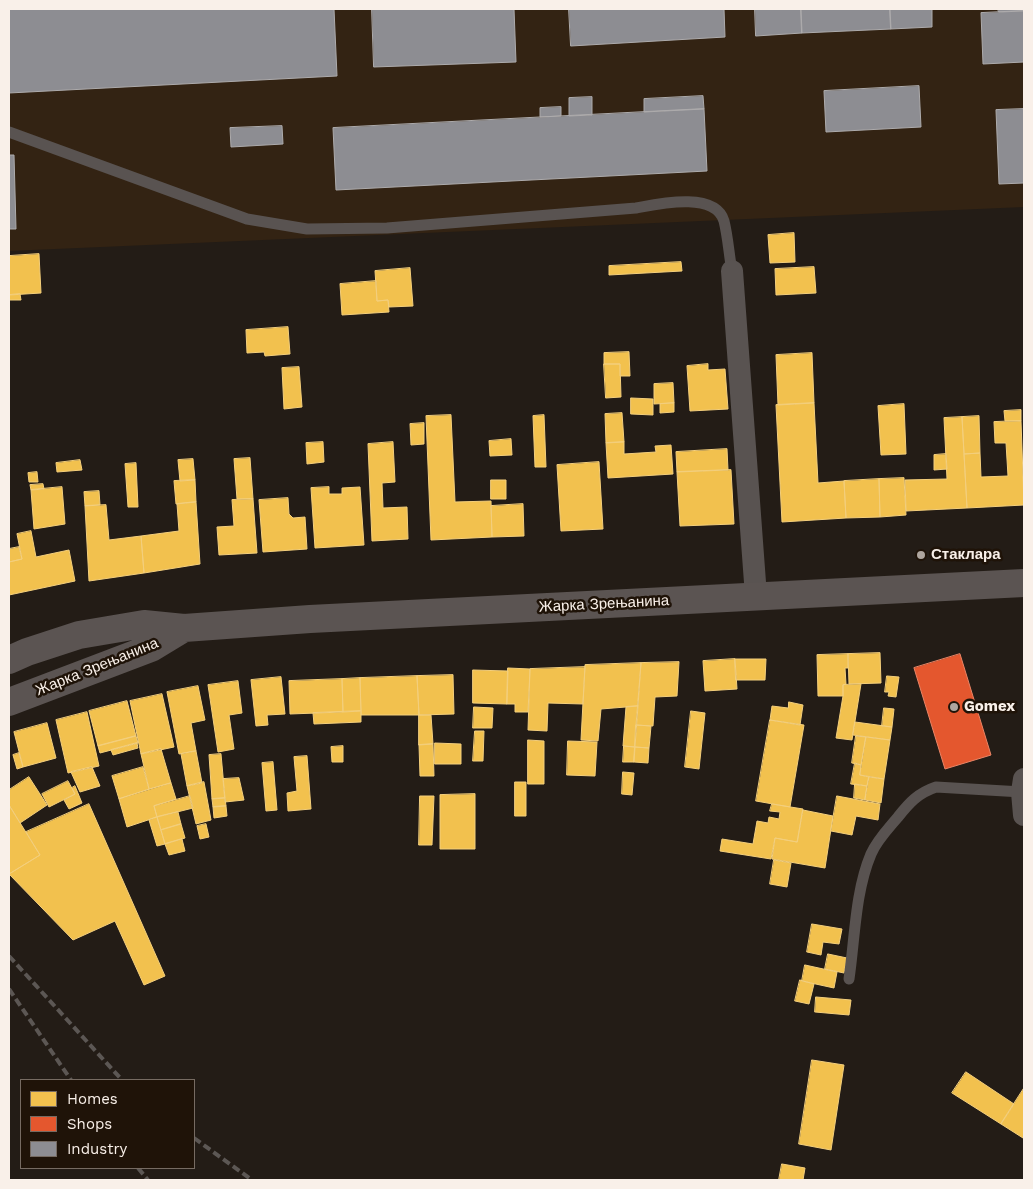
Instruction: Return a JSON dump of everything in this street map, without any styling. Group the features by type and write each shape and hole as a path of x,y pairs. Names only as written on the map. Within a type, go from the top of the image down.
{"street":[{"path":"732,271 756,596"},
{"name":"Жарка Зрењанина","path":"9,660 79,635 144,624 184,628 310,619 1024,583"},
{"name":"Жарка Зрењанина","path":"9,702 151,648 184,628"},
{"path":"1023,786 1024,815"}],"lane":[{"path":"9,132 247,219 306,229 388,228 636,208 672,202 703,203 719,213 723,220 732,271"},
{"path":"849,978 862,883 871,854 880,839 913,799 924,791 936,787 1023,786"}],"shaded area":[{"path":"9,9 1024,9 1024,207 9,251"}],"building: Homes":[{"path":"794,233 795,262 770,263 768,235"},
{"path":"39,254 41,293 9,295 9,256"},
{"path":"681,262 682,271 609,275 609,266"},
{"path":"814,267 816,293 776,295 775,269"},
{"path":"410,268 413,306 389,307 388,300 377,301 375,271"},
{"path":"376,281 377,301 388,300 389,312 342,315 340,284"},
{"path":"20,294 21,300 9,300 9,295"},
{"path":"288,327 290,354 265,356 264,352 247,353 246,330"},
{"path":"629,352 630,376 620,376 620,364 604,364 604,353"},
{"path":"812,353 814,403 778,405 776,355"},
{"path":"604,364 620,364 621,397 606,398"},
{"path":"708,364 708,370 725,369 728,409 690,411 687,366"},
{"path":"299,367 302,407 284,409 282,368"},
{"path":"673,383 674,403 654,404 654,384"},
{"path":"631,398 653,399 653,415 631,414"},
{"path":"674,403 674,412 660,413 660,404"},
{"path":"814,403 818,483 844,481 846,518 782,522 776,405"},
{"path":"904,404 906,454 881,455 878,406"},
{"path":"1021,410 1021,421 1005,421 1004,411"},
{"path":"622,413 624,442 606,443 605,414"},
{"path":"451,415 455,502 491,501 492,537 431,540 426,416"},
{"path":"544,415 546,467 535,467 533,416"},
{"path":"979,416 980,453 964,454 962,417"},
{"path":"962,417 967,508 906,511 905,480 947,479 944,418"},
{"path":"1021,421 1024,505 967,508 964,454 980,453 981,477 1008,476 1006,443 995,443 994,422"},
{"path":"424,423 424,444 411,445 410,424"},
{"path":"511,439 512,455 490,456 489,441"},
{"path":"323,442 324,462 307,464 306,443"},
{"path":"393,442 395,482 382,483 383,508 407,507 408,539 372,541 368,444"},
{"path":"624,442 624,454 656,452 655,446 671,445 673,474 608,478 606,443"},
{"path":"727,449 728,470 677,472 676,452"},
{"path":"946,454 947,469 934,470 934,455"},
{"path":"250,458 253,499 237,499 234,459"},
{"path":"193,459 195,480 180,481 178,460"},
{"path":"80,460 82,470 57,472 56,463"},
{"path":"599,462 603,529 561,531 557,465"},
{"path":"136,463 138,507 128,507 125,464"},
{"path":"731,470 734,524 680,526 677,472"},
{"path":"37,472 38,482 29,482 28,473"},
{"path":"904,478 906,515 880,517 879,479"},
{"path":"879,479 880,517 846,518 844,481"},
{"path":"195,480 196,502 176,504 174,481"},
{"path":"491,480 506,480 506,499 491,499"},
{"path":"43,484 44,489 31,490 30,485"},
{"path":"62,487 65,524 34,529 31,490"},
{"path":"329,487 329,494 342,494 342,488 360,487 364,545 315,548 311,488"},
{"path":"99,491 100,505 85,506 84,492"},
{"path":"288,498 289,514 293,518 305,517 307,549 263,552 259,500"},
{"path":"253,499 257,553 219,555 217,527 234,526 232,500"},
{"path":"196,502 200,564 144,573 141,536 179,531 177,504"},
{"path":"523,504 524,536 492,537 491,506"},
{"path":"106,505 109,540 141,536 144,573 89,581 85,506"},
{"path":"31,531 36,557 69,550 75,581 9,595 9,562 22,559 17,534"},
{"path":"19,547 22,559 9,562 9,549"},
{"path":"880,653 881,683 849,684 848,654"},
{"path":"848,654 848,668 845,668 846,684 843,685 843,696 818,696 817,655"},
{"path":"735,659 766,659 765,680 736,680"},
{"path":"735,659 737,689 705,691 703,661"},
{"path":"679,662 677,696 655,697 653,726 636,725 641,663"},
{"path":"641,663 638,706 601,709 598,741 581,740 585,665"},
{"path":"585,667 583,704 548,703 547,731 528,730 530,669"},
{"path":"508,668 530,669 528,712 515,712 515,704 507,704"},
{"path":"473,670 508,671 507,704 473,703"},
{"path":"453,675 454,714 419,715 417,676"},
{"path":"417,676 419,715 361,715 360,678"},
{"path":"887,676 899,677 896,697 888,696 889,692 885,692"},
{"path":"281,677 285,714 267,715 268,725 256,726 251,680"},
{"path":"360,678 361,711 343,712 342,679"},
{"path":"342,679 343,712 290,714 289,681"},
{"path":"238,681 242,713 229,715 234,749 218,752 208,685"},
{"path":"861,684 852,740 836,738 843,685"},
{"path":"198,686 205,720 191,723 196,751 179,754 167,692"},
{"path":"162,694 174,747 141,754 130,701"},
{"path":"127,701 136,736 98,746 89,711"},
{"path":"789,702 803,705 800,725 770,720 772,706 788,708"},
{"path":"638,706 635,747 623,746 626,707"},
{"path":"474,707 493,708 492,728 473,728"},
{"path":"884,708 894,709 892,727 882,726"},
{"path":"361,711 361,722 314,724 313,713"},
{"path":"691,711 705,713 699,769 685,767"},
{"path":"87,712 99,766 68,773 56,720"},
{"path":"419,715 431,715 433,744 419,745"},
{"path":"770,720 804,725 790,807 756,801"},
{"path":"855,722 892,727 890,740 853,735"},
{"path":"47,723 56,758 23,767 14,732"},
{"path":"636,725 651,726 649,748 635,747"},
{"path":"475,731 484,731 483,761 473,761"},
{"path":"136,736 138,743 100,753 98,746"},
{"path":"856,736 866,737 861,765 852,763"},
{"path":"866,737 890,740 884,779 860,775"},
{"path":"528,740 544,741 544,784 528,784"},
{"path":"568,741 597,742 595,776 567,775"},
{"path":"137,743 138,748 113,755 111,750"},
{"path":"435,743 461,744 461,764 435,764"},
{"path":"433,744 434,776 420,776 419,745"},
{"path":"343,746 343,762 332,762 331,747"},
{"path":"624,746 635,747 634,762 623,762"},
{"path":"635,747 649,748 648,763 634,762"},
{"path":"161,749 171,783 149,789 141,754"},
{"path":"196,751 202,783 187,786 181,754"},
{"path":"19,753 23,767 17,769 13,755"},
{"path":"221,754 225,798 212,799 209,755"},
{"path":"307,756 311,809 288,811 287,793 297,791 294,757"},
{"path":"273,762 277,810 266,811 262,763"},
{"path":"855,763 861,765 860,775 869,777 867,786 851,784"},
{"path":"92,767 100,786 80,792 71,772"},
{"path":"143,767 149,789 119,799 112,776"},
{"path":"623,772 634,773 632,795 622,794"},
{"path":"29,777 47,805 20,823 9,805 9,790"},
{"path":"869,777 884,779 881,803 865,800"},
{"path":"239,778 244,800 225,802 223,779"},
{"path":"68,781 75,794 49,807 42,794"},
{"path":"204,782 211,820 196,824 187,786"},
{"path":"515,782 526,782 526,816 515,816"},
{"path":"171,783 176,799 154,806 157,817 127,827 119,799"},
{"path":"855,784 867,786 865,800 854,798"},
{"path":"75,786 82,803 69,809 64,800 75,794 72,788"},
{"path":"475,794 475,849 440,849 440,795"},
{"path":"190,796 193,808 157,817 154,806"},
{"path":"420,796 434,796 432,845 419,845"},
{"path":"837,796 880,804 878,820 856,816 852,835 831,831"},
{"path":"225,798 226,806 213,807 212,799"},
{"path":"89,804 165,976 144,985 115,921 73,940 9,874 40,855 26,832"},
{"path":"772,804 803,809 797,842 775,838 771,859 720,851 722,839 753,844 757,821 768,823 769,817 779,819 780,812 770,811"},
{"path":"9,805 40,855 9,874"},
{"path":"226,806 227,816 214,818 213,807"},
{"path":"803,810 833,816 825,868 772,859 775,838 797,842"},
{"path":"178,812 181,824 161,830 157,817"},
{"path":"157,817 165,844 157,846 149,820"},
{"path":"181,824 185,838 165,844 161,830"},
{"path":"206,824 209,837 200,839 197,826"},
{"path":"182,839 185,851 169,855 165,844"},
{"path":"774,860 791,863 787,887 770,884"},
{"path":"812,924 842,929 839,944 823,942 821,955 807,952"},
{"path":"828,954 847,958 844,973 825,969"},
{"path":"805,965 837,972 834,988 802,981"},
{"path":"800,980 814,984 809,1004 795,1001"},
{"path":"816,997 851,1000 849,1015 815,1012"},
{"path":"812,1060 844,1065 831,1150 799,1144"},
{"path":"966,1072 1014,1104 1001,1124 952,1093"},
{"path":"1024,1088 1024,1137 1023,1138 1001,1124"},
{"path":"782,1164 805,1168 803,1180 779,1180"}],"building: Shops":[{"path":"960,654 991,755 945,769 914,668"}],"building: Industry":[{"path":"9,9 334,9 337,76 9,93"},
{"path":"372,9 514,9 516,62 374,67"},
{"path":"569,9 724,9 725,37 571,46"},
{"path":"755,9 801,9 802,33 756,36"},
{"path":"801,9 890,9 891,29 802,33"},
{"path":"890,9 932,9 932,27 891,29"},
{"path":"998,9 1024,9 1024,11 999,12"},
{"path":"1024,11 1024,62 983,64 981,13"},
{"path":"919,86 921,127 826,132 824,91"},
{"path":"703,96 704,109 644,112 644,99"},
{"path":"592,97 592,115 569,116 569,98"},
{"path":"561,107 561,116 540,117 540,108"},
{"path":"704,109 707,171 336,190 333,128"},
{"path":"1024,109 1024,183 999,184 996,110"},
{"path":"282,126 283,144 231,147 230,128"},
{"path":"9,155 14,155 16,229 9,229"}],"railway":[{"path":"9,956 121,1079"},
{"path":"9,989 70,1079"},
{"path":"195,1139 252,1180"},
{"path":"139,1169 148,1180"}],"place":[{"name":"Стаклара","path":"921,555"},
{"name":"Gomex","path":"954,707"}]}
